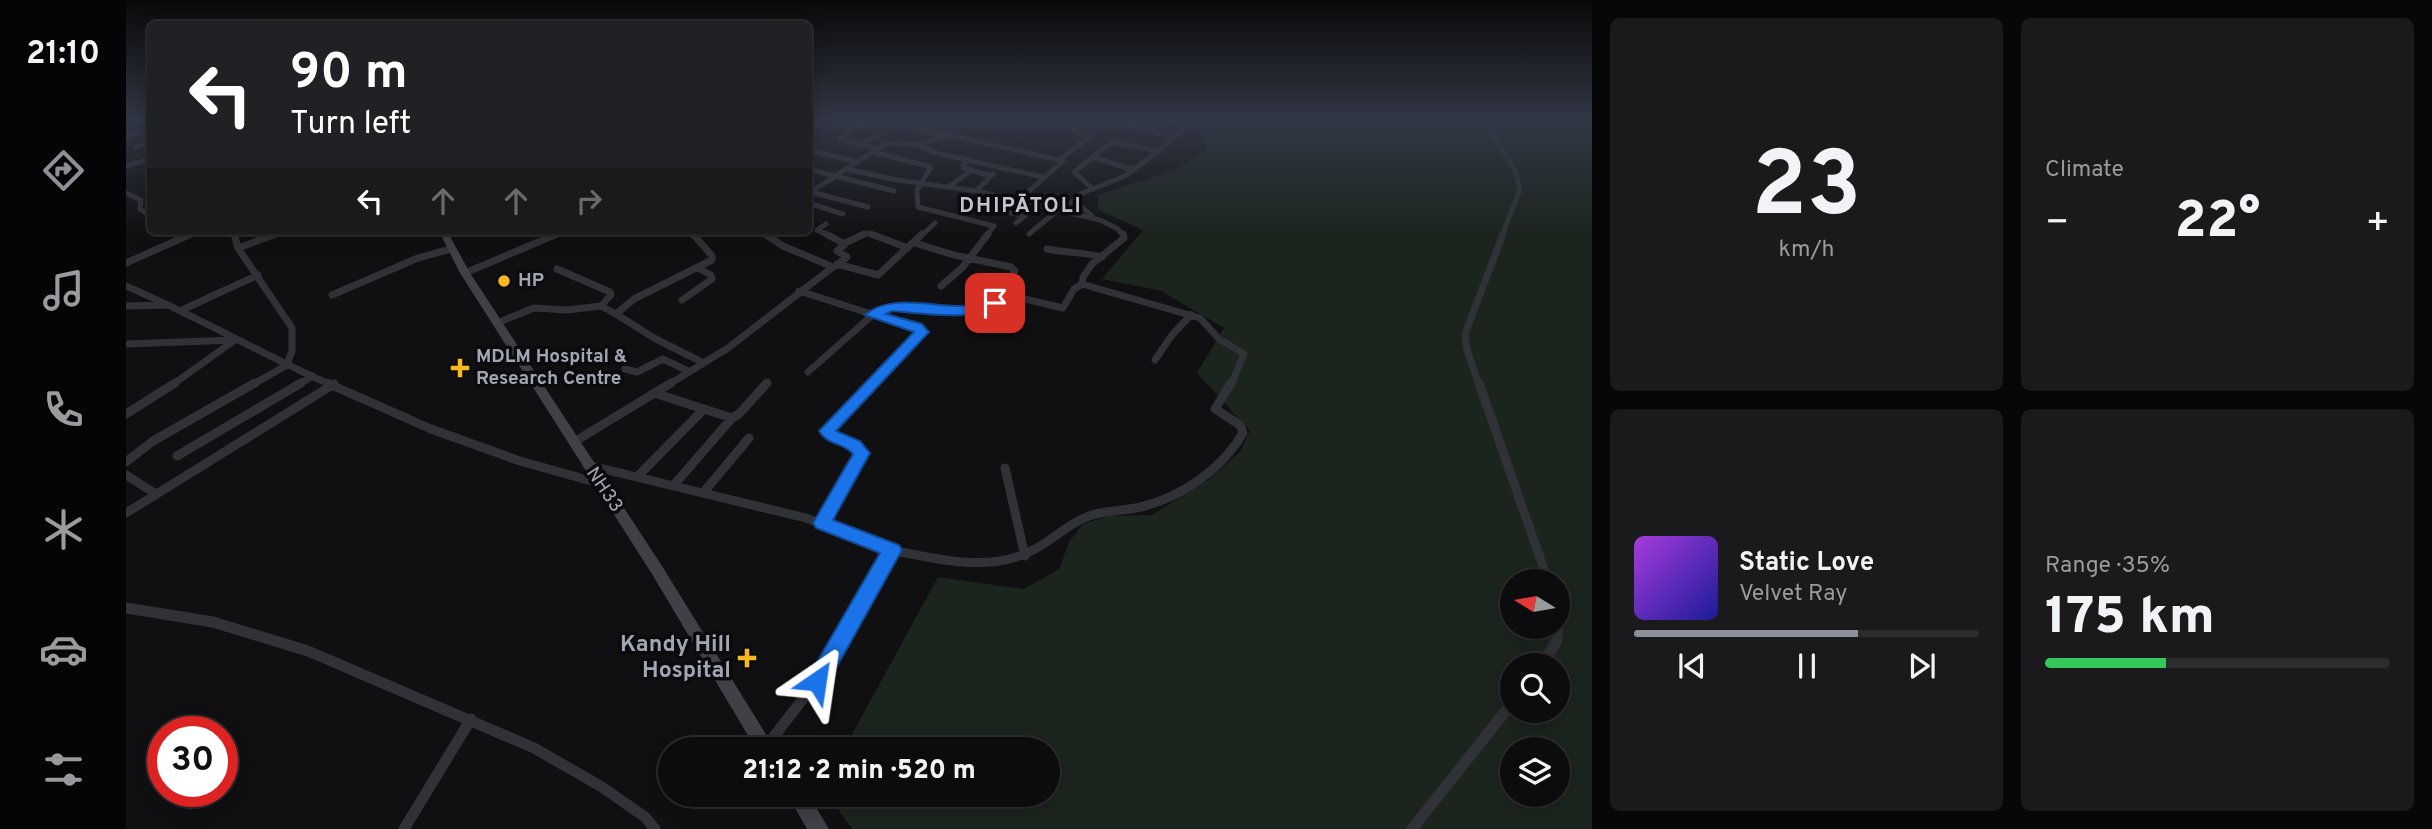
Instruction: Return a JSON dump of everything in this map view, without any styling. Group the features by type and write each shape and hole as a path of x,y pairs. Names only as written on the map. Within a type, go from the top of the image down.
{"main road":[{"name":"NH33","path":"445,235 465,273 587,465 602,484 758,737"},
{"path":"805,807 819,829"}],"street":[{"path":"126,166 147,160"},
{"path":"848,160 857,162"},
{"path":"812,190 860,160"},
{"path":"909,160 928,165 931,170 919,183 916,202 918,207 993,226 994,230 962,268 941,286"},
{"path":"990,176 962,167 968,160 1043,177"},
{"path":"1018,201 1061,160 1082,165"},
{"path":"1089,160 1074,174 1093,189"},
{"path":"1101,160 1134,170"},
{"path":"1029,234 1083,191 1114,182 1147,160"},
{"path":"1508,160 1520,189 1465,334 1467,350 1544,569"},
{"path":"976,191 1002,168"},
{"path":"846,169 976,191 1100,220"},
{"path":"812,170 894,191"},
{"path":"949,186 971,171"},
{"path":"126,193 141,200 140,209 147,213"},
{"path":"812,193 868,207"},
{"path":"1076,199 1082,209 1121,230 1124,238 1083,277 1082,284"},
{"path":"812,204 843,214"},
{"path":"975,205 1026,216"},
{"path":"1016,223 1037,205"},
{"path":"766,235 783,246 835,266 876,276 935,223"},
{"path":"826,224 818,228 818,231 845,243"},
{"path":"574,442 748,334 799,291 847,257 837,251 845,243 867,233 1014,268 1015,271 995,303 986,308 942,310 891,307 872,315 808,372"},
{"path":"126,263 187,235"},
{"path":"126,462 153,441 287,365 292,351 292,328 238,248 234,235"},
{"path":"238,248 275,235"},
{"path":"465,273 555,235"},
{"path":"616,314 634,299 713,258 693,235"},
{"path":"332,295 418,258 451,249"},
{"path":"1047,249 1062,252 1073,250 1102,257"},
{"path":"682,300 712,279 711,275 698,268"},
{"path":"557,269 610,292 611,295 601,306"},
{"path":"182,310 258,275"},
{"path":"587,465 822,523 892,550 964,562 1001,561 1025,556 1043,547 1074,523 1090,515 1143,507 1167,499 1219,463 1239,442 1242,429 1215,409 1230,386 1244,354 1239,348 1217,337 1210,324 1082,284 1074,289 1063,308 1000,293"},
{"path":"126,286 182,310 287,365 477,447 602,484"},
{"path":"799,291 917,327 922,332 827,431 831,436 854,445 862,453 822,523"},
{"path":"126,306 171,305"},
{"path":"497,323 534,308 567,310 601,306 654,338 702,362"},
{"path":"1155,360 1171,335 1191,316"},
{"path":"126,344 235,340"},
{"path":"126,414 188,375 235,340"},
{"path":"625,369 637,372 663,359 688,371"},
{"path":"177,456 313,376"},
{"path":"673,486 732,418 739,414 767,383"},
{"path":"126,513 334,384"},
{"path":"654,393 732,418"},
{"path":"637,477 702,410"},
{"path":"703,493 749,438"},
{"path":"1005,468 1025,556"},
{"path":"126,475 156,494"},
{"path":"775,737 794,716 829,663 892,550"},
{"path":"126,608 214,622 268,637 471,719 534,748 602,787 645,817 655,829"},
{"path":"1412,829 1500,718"},
{"path":"404,829 471,719"}],"shaded area":[{"path":"1192,160 1592,160 1592,829 852,829 836,807 1060,807 1060,737 851,737 938,577 1024,589 1059,569 1069,542 1083,524 1109,516 1152,515 1208,480 1240,452 1250,431 1197,373 1224,328 1161,291 1102,279 1143,230 1098,210 1098,195 1180,168"}],"place":[{"name":"HP","path":"504,281"},
{"name":"MDLM Hospital & Research Centre","path":"460,368"},
{"name":"Kandy Hill Hospital","path":"747,658"}],"district":[{"name":"DHIPĀTOLI","path":"1021,206"}],"route":[{"path":"817,681 863,605 892,550 822,523 862,453 859,448 831,436 827,431 922,332 917,327 872,315 891,307 961,310 986,308 995,303"}]}
